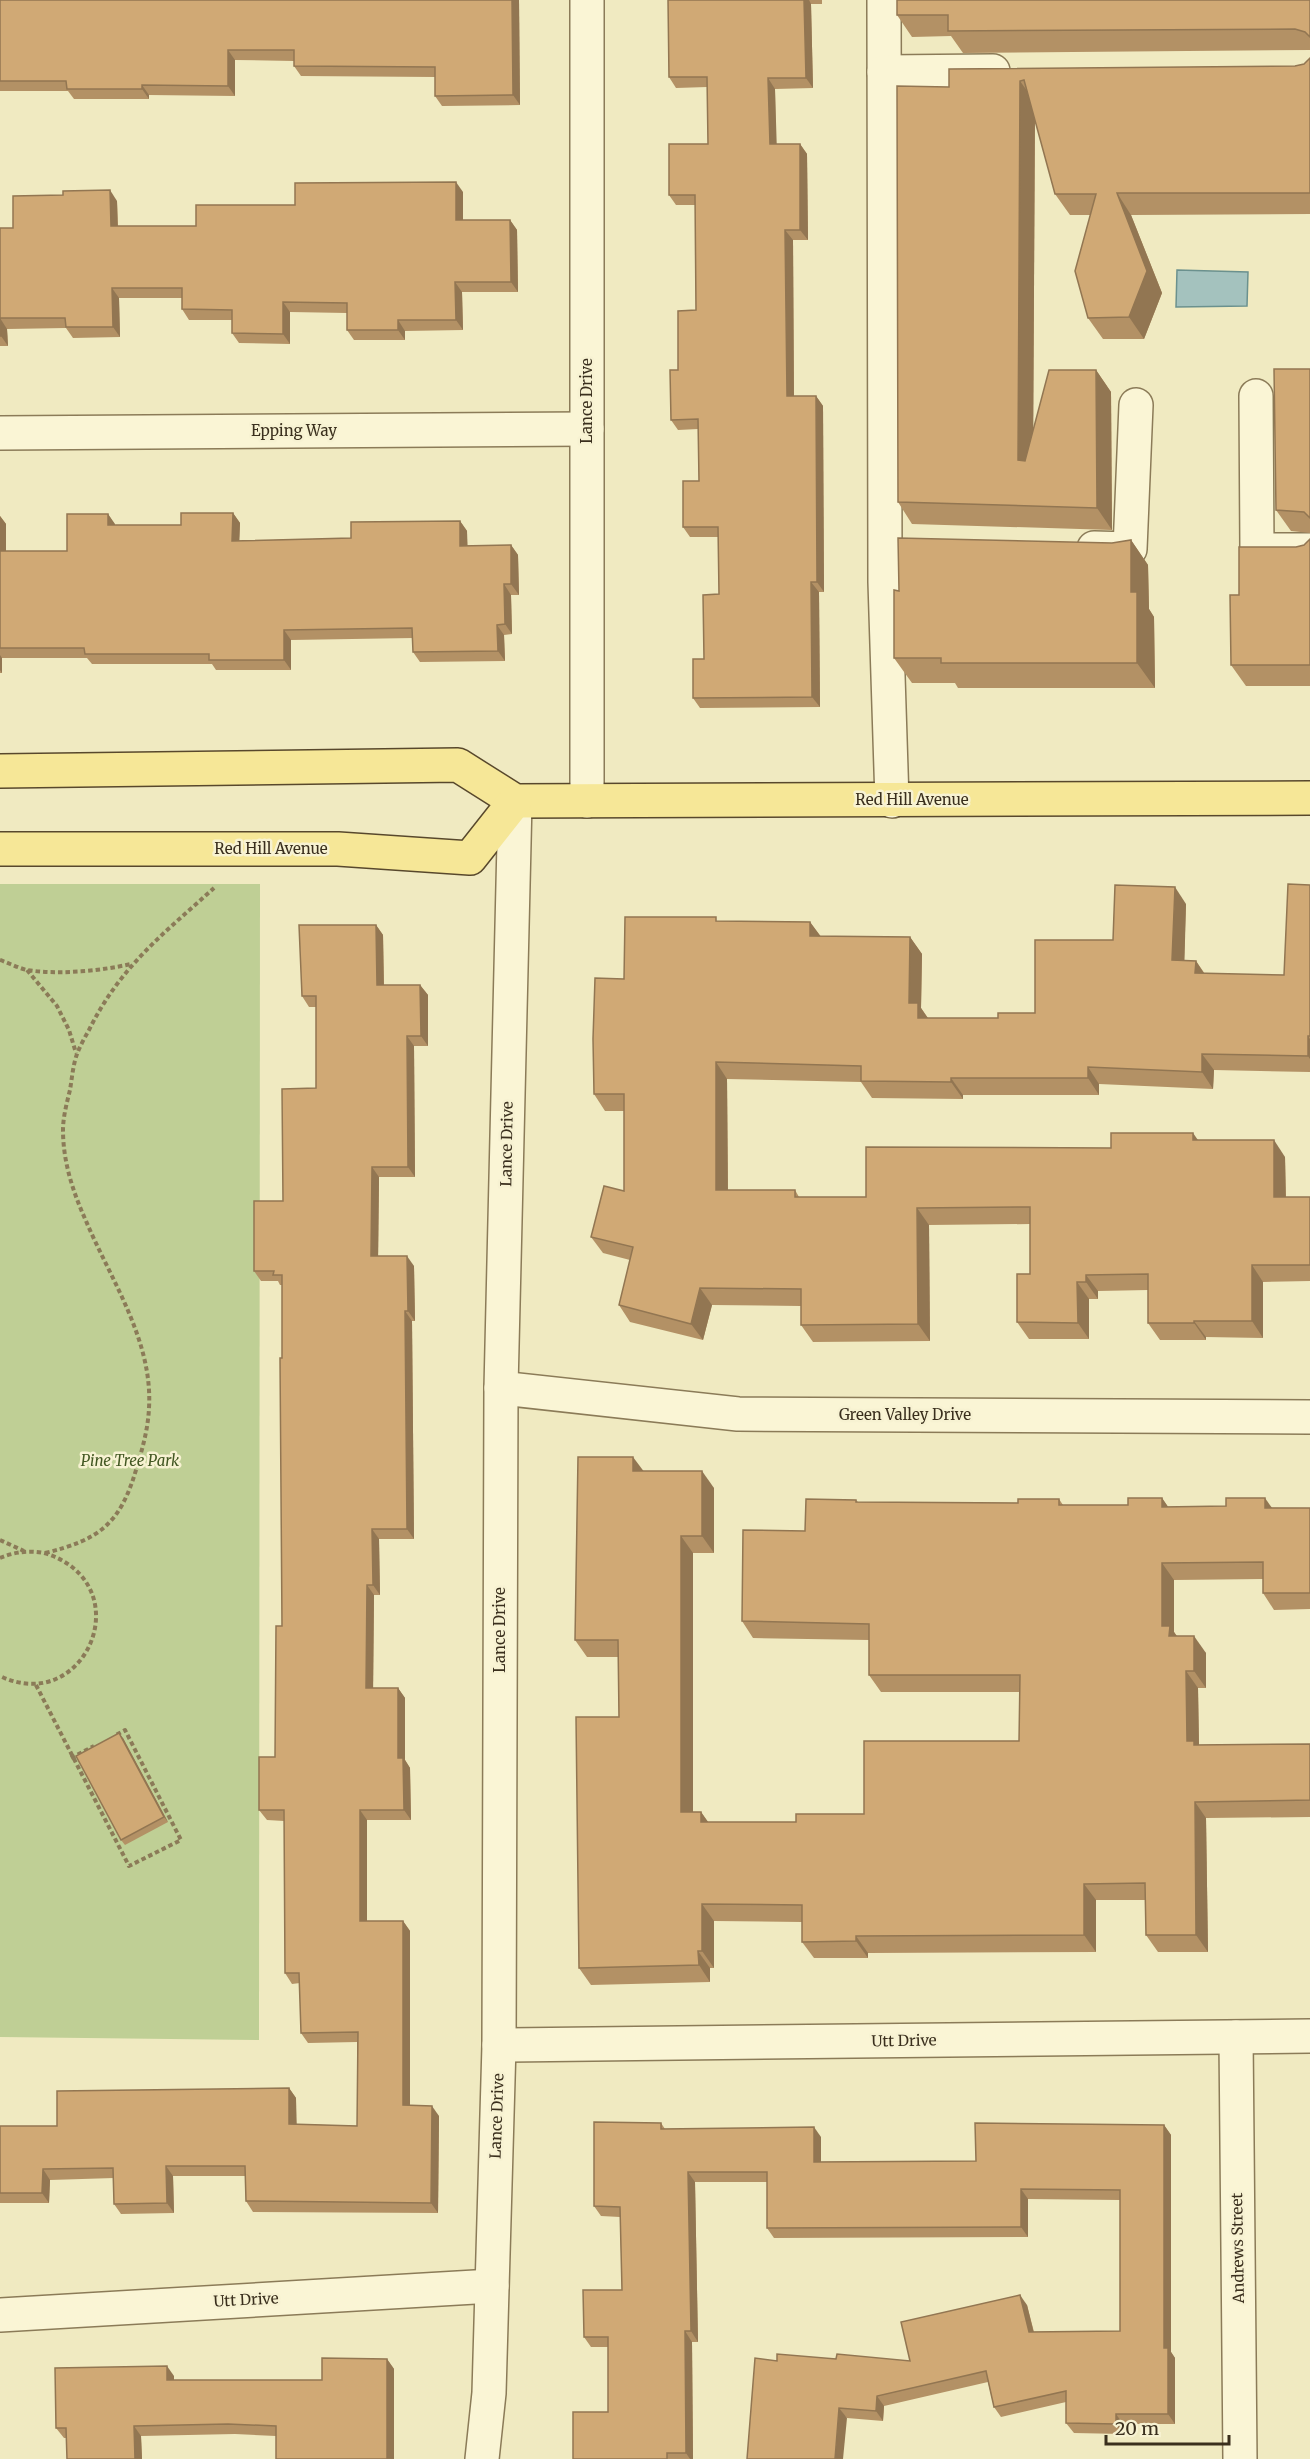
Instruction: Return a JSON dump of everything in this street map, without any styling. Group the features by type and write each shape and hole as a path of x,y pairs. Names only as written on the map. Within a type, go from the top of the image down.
{"main road":[{"path":"0,771 458,765 515,801"},
{"name":"Red Hill Avenue","path":"0,849 338,849 470,858 515,801 1310,798"}],"street":[{"name":"Lance Drive","path":"587,0 587,801"},
{"path":"884,0 885,543 892,801"},
{"path":"884,72 1026,71"},
{"path":"1256,396 1257,550 1310,550"},
{"path":"1060,547 1130,549 1136,405"},
{"name":"Epping Way","path":"0,433 587,429"},
{"path":"885,543 920,544"},
{"name":"Lance Drive","path":"482,2459 489,2393 499,2045 501,1388 515,801"},
{"name":"Green Valley Drive","path":"501,1388 738,1414 1310,1417"},
{"name":"Utt Drive","path":"499,2045 1310,2036"},
{"name":"Andrews Street","path":"1236,2037 1240,2459"},
{"name":"Utt Drive","path":"0,2315 492,2286"}],"path":[{"path":"0,1558 25,1551 45,1552 64,1548 95,1536 117,1515 127,1496 145,1437 149,1407 148,1380 141,1347 129,1311 105,1266 79,1206 64,1154 62,1128 77,1054 104,1000 131,964 256,849"},
{"path":"0,960 26,970 100,971 131,964"},
{"path":"26,970 57,1006 69,1030 77,1054"},
{"path":"0,1540 25,1551"},
{"path":"0,1676 12,1682 36,1685 58,1679 75,1667 88,1651 96,1632 97,1612 91,1592 80,1574 64,1561 45,1552"},
{"path":"36,1685 71,1758 129,1866 181,1840 125,1730 107,1739"},
{"path":"71,1758 98,1744"}],"green space":[{"name":"Pine Tree Park","path":"0,884 260,884 259,2040 0,2037"}],"water":[{"path":"1177,270 1248,272 1247,306 1176,307"}],"building":[{"path":"0,0 512,0 513,95 435,96 435,67 294,66 294,50 228,50 228,86 142,85 142,89 67,89 66,81 0,81"},
{"path":"668,0 804,0 806,78 768,78 770,144 800,144 800,230 785,230 787,396 816,396 817,582 811,582 812,697 693,698 693,659 704,659 703,595 719,594 718,527 683,527 683,481 699,481 698,419 671,420 670,370 678,370 678,311 696,310 695,195 669,195 669,144 708,144 707,77 669,77"},
{"path":"897,0 1310,0 1310,37 1305,32 1295,29 948,31 948,15 897,15"},
{"path":"1310,58 1310,193 1117,193 1147,271 1129,317 1088,318 1075,271 1096,194 1055,194 1024,80 1020,81 1018,460 1025,461 1049,370 1096,370 1097,508 898,502 897,86 949,87 949,69 1295,66 1304,64"},
{"path":"456,182 456,220 510,220 511,282 455,282 456,320 398,320 398,330 347,330 347,303 283,302 283,334 232,333 232,310 182,309 182,288 112,288 113,327 66,327 65,318 0,318 0,228 13,228 13,196 63,195 63,191 110,190 111,226 196,226 196,205 295,205 295,183"},
{"path":"1274,369 1310,369 1310,518 1304,512 1276,510"},
{"path":"181,513 233,513 232,541 351,538 351,522 460,521 460,546 511,545 511,584 504,584 505,624 497,625 498,651 413,652 412,628 284,630 284,660 209,660 209,654 85,654 84,648 0,648 0,551 67,551 67,514 108,514 108,525 181,525"},
{"path":"898,538 1112,543 1131,540 1131,592 1137,592 1137,663 941,663 941,658 894,658 894,590 899,591"},
{"path":"1310,539 1310,665 1231,665 1230,595 1239,595 1239,547 1296,547 1304,545"},
{"path":"1288,884 1310,885 1308,1056 1202,1054 1202,1072 1088,1067 1088,1078 951,1078 951,1082 861,1081 861,1066 716,1062 716,1190 795,1190 795,1197 866,1197 866,1147 1111,1148 1111,1133 1193,1133 1193,1140 1274,1140 1274,1197 1310,1197 1310,1265 1252,1265 1252,1321 1148,1323 1148,1274 1086,1275 1086,1282 1077,1282 1078,1323 1017,1322 1017,1274 1030,1274 1030,1207 917,1208 918,1324 801,1325 801,1289 700,1288 691,1324 619,1305 633,1247 591,1237 604,1186 624,1191 624,1094 594,1094 593,1039 595,978 624,979 625,917 716,917 716,921 810,922 810,936 910,937 909,1003 918,1003 918,1018 998,1018 998,1013 1035,1013 1035,940 1113,940 1115,885 1175,887 1172,960 1196,961 1195,973 1284,975"},
{"path":"299,925 376,925 377,985 420,985 421,1036 407,1036 408,1167 372,1167 371,1256 407,1256 408,1311 405,1311 407,1529 372,1529 373,1585 367,1585 366,1688 398,1688 398,1758 403,1758 404,1810 360,1810 360,1921 403,1921 403,2105 432,2106 431,2203 246,2201 245,2166 166,2166 167,2203 114,2204 113,2168 43,2169 42,2193 0,2193 0,2126 57,2126 57,2091 289,2088 289,2124 357,2126 358,2032 301,2033 299,1973 285,1973 284,1810 259,1810 259,1757 275,1757 276,1626 282,1626 280,1358 282,1358 282,1275 273,1275 274,1271 254,1271 254,1201 283,1201 282,1089 316,1088 316,996 302,996"},
{"path":"578,1457 633,1457 633,1471 702,1471 702,1536 681,1536 681,1812 701,1812 701,1822 796,1822 796,1814 864,1814 864,1741 1019,1741 1020,1675 869,1675 869,1624 742,1621 743,1530 805,1531 806,1499 856,1500 856,1502 1018,1503 1018,1499 1059,1499 1059,1505 1128,1505 1128,1498 1162,1498 1162,1507 1226,1506 1226,1498 1265,1498 1265,1508 1310,1508 1310,1593 1263,1593 1263,1562 1162,1563 1162,1626 1170,1626 1169,1636 1194,1636 1194,1671 1186,1671 1187,1741 1194,1741 1194,1745 1310,1744 1310,1800 1195,1802 1196,1935 1146,1935 1145,1883 1084,1884 1084,1935 856,1936 856,1941 802,1942 802,1905 702,1904 702,1951 698,1951 699,1965 579,1968 576,1717 619,1717 618,1640 575,1640"},
{"path":"119,1733 164,1817 121,1840 76,1756"},
{"path":"594,2122 661,2123 661,2129 814,2127 814,2162 976,2161 975,2123 1164,2125 1164,2348 1168,2348 1168,2414 1116,2414 1116,2424 1066,2423 1066,2391 994,2407 986,2371 877,2396 876,2411 839,2408 835,2459 747,2459 755,2358 777,2361 777,2354 836,2359 837,2354 910,2361 901,2322 1020,2295 1029,2332 1120,2331 1120,2190 1021,2189 1021,2227 767,2228 767,2172 688,2172 691,2331 685,2331 686,2453 667,2453 667,2459 573,2459 573,2412 608,2412 608,2337 584,2337 583,2290 622,2290 620,2207 594,2206"},
{"path":"322,2358 387,2359 387,2459 276,2459 276,2426 228,2424 134,2426 135,2459 67,2459 66,2428 56,2428 55,2368 167,2366 167,2380 322,2380"}]}
